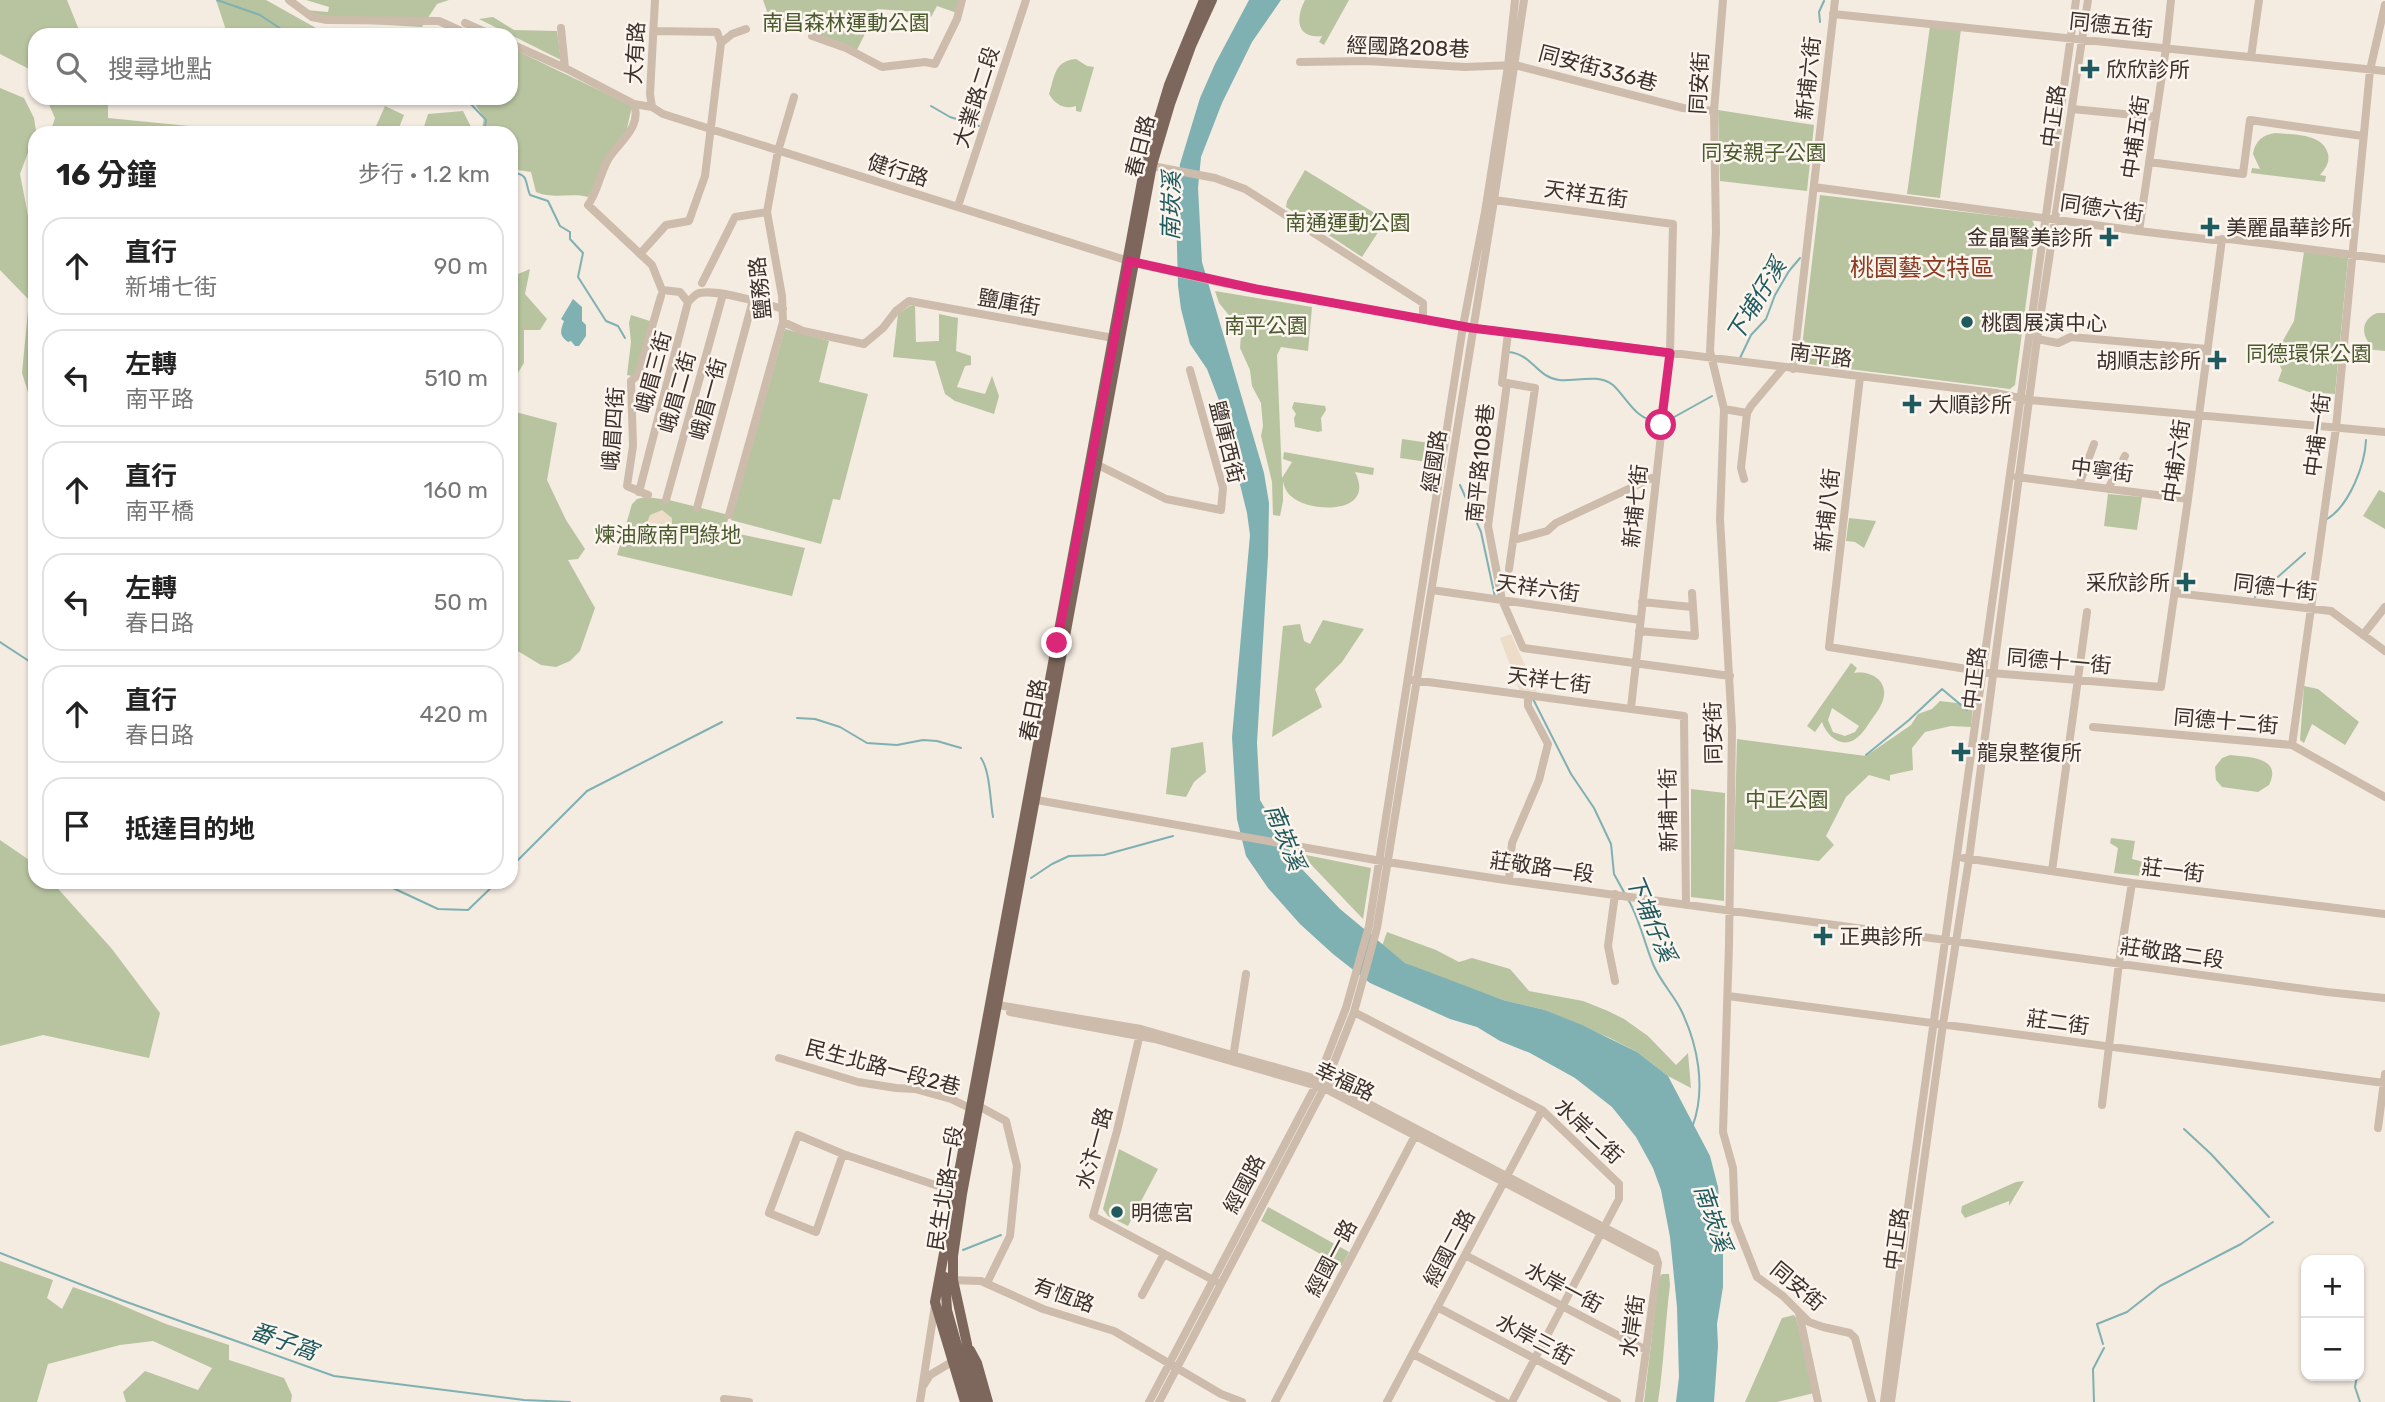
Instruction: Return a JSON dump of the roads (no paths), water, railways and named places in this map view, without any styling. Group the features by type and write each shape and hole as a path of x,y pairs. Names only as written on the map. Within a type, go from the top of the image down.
{"main road":[{"name":"春日路","path":"974,1107 1120,320 1136,263 1149,165 1169,85 1204,0"},
{"name":"春日路","path":"1149,165 1191,46 1212,0"},
{"name":"民生北路一段","path":"967,1344 946,1301 945,1259 974,1107"},
{"name":"民生北路一段","path":"946,1280 953,1256 958,1193"},
{"path":"946,1280 946,1301 965,1402"},
{"path":"967,1344 966,1368 973,1402"},
{"path":"967,1344 977,1363 988,1402"},
{"path":"956,1360 966,1368 981,1402"}],"street":[{"path":"289,0 312,18 439,22 469,28"},
{"name":"大有路","path":"652,107 650,94 655,0"},
{"path":"812,36 846,48 882,67 925,62 935,64 957,19 962,0"},
{"name":"大業路二段","path":"958,206 1026,0"},
{"name":"經國路","path":"1413,680 1432,590 1468,327 1494,200 1512,65 1515,0"},
{"name":"經國路","path":"1321,1083 1359,978 1373,927 1485,212 1524,0"},
{"name":"同安街","path":"1723,0 1714,111 1716,232 1710,338 1724,410 1720,520 1732,747 1723,1123 1733,1168 1735,1222 1757,1277 1817,1326 1850,1333 1854,1338 1872,1402"},
{"name":"新埔六街","path":"1788,368 1814,187 1835,0"},
{"name":"中正路","path":"2025,398 2037,339 2076,0"},
{"name":"中正路","path":"1891,1402 1938,1024 1945,939 1988,672 2051,219 2072,109 2088,0"},
{"name":"中埔五街","path":"2139,231 2171,0"},
{"path":"2251,57 2259,0"},
{"name":"中埔一街","path":"2292,745 2336,428 2370,70 2385,5"},
{"name":"同德五街","path":"1833,14 2385,71"},
{"path":"561,28 565,68"},
{"path":"722,43 732,34 746,29"},
{"path":"640,254 666,225 689,221 705,176 722,43 717,32 654,32"},
{"name":"健行路","path":"518,47 634,104 652,107 663,114 1136,263 1256,289"},
{"name":"經國路208巷","path":"1300,62 1367,61 1465,67 1512,65"},
{"name":"同安街336巷","path":"1512,65 1683,108 1714,111"},
{"name":"鹽務路","path":"729,515 783,321 767,212 778,151 794,97"},
{"path":"634,104 636,109 632,130 608,160 588,205 655,270 662,290 680,292 688,302 706,292 753,300 783,309"},
{"path":"2072,109 2155,117"},
{"path":"2149,163 2243,174 2250,120 2363,136"},
{"path":"1149,165 1210,177 1245,189 1423,303 1423,319"},
{"name":"同德六街","path":"1814,187 2139,231 2385,259"},
{"name":"天祥五街","path":"1494,200 1673,224"},
{"path":"702,283 735,216 767,212"},
{"name":"新埔七街","path":"1631,708 1670,353 1673,224"},
{"name":"中埔六街","path":"2161,687 2222,239"},
{"name":"南平路","path":"1256,289 1468,327 1712,359 2025,398 2385,432"},
{"name":"峨眉二街","path":"666,500 723,295"},
{"name":"峨眉四街","path":"643,493 627,486 633,446 631,381 638,375 661,296"},
{"name":"峨眉一街","path":"697,508 753,300"},
{"name":"鹽庫街","path":"783,321 803,331 864,344 909,301 1117,339"},
{"name":"峨眉三街","path":"643,493 688,302"},
{"name":"南平路108巷","path":"1508,333 1502,383 1507,383 1488,518 1498,599 1523,648 1635,663"},
{"path":"2037,339 2058,343 2071,338 2207,349"},
{"path":"1744,479 1741,468 1747,413 1788,368"},
{"name":"鹽庫西街","path":"1094,463 1166,499 1221,510 1223,488 1190,370"},
{"name":"新埔八街","path":"1829,647 1860,377"},
{"path":"1507,383 1535,388 1509,569"},
{"path":"1724,410 1747,413"},
{"path":"2079,485 2094,444"},
{"path":"2108,489 2125,456"},
{"path":"1514,540 1547,531 1556,523 1656,476"},
{"name":"中寧街","path":"2016,477 2188,499"},
{"name":"天祥六街","path":"1432,590 1640,620"},
{"path":"1639,631 1695,636 1692,593"},
{"name":"同德十街","path":"2175,593 2331,611 2385,651"},
{"path":"1642,602 1692,607"},
{"path":"2363,635 2385,607"},
{"path":"2052,871 2087,612"},
{"name":"同德十一街","path":"1829,647 1988,672 2161,687"},
{"path":"1635,663 1730,677"},
{"name":"中正路","path":"1884,1402 1906,1218 1969,859 1988,672"},
{"name":"天祥七街","path":"1413,680 1684,716"},
{"path":"1509,880 1511,843 1539,780 1548,744 1539,722 1528,706 1531,695"},
{"name":"新埔十街","path":"1684,716 1686,905"},
{"name":"同德十二街","path":"2093,727 2292,745 2385,797"},
{"name":"莊敬路一段","path":"1032,799 1385,862 1955,941"},
{"name":"莊一街","path":"1957,858 2385,914"},
{"path":"2102,1105 2119,963 2132,883"},
{"path":"1615,981 1608,946 1617,895"},
{"name":"莊敬路二段","path":"1955,941 2385,998"},
{"path":"1233,1058 1247,974"},
{"name":"經國路","path":"1149,1402 1173,1366 1321,1083 1354,1012 1359,978"},
{"name":"莊二街","path":"1728,996 2384,1079"},
{"name":"幸福路","path":"993,1007 1140,1032 1321,1083 1657,1258"},
{"name":"水岸二街","path":"1354,1012 1542,1110 1619,1184 1619,1199 1512,1402"},
{"name":"水汴一路","path":"1140,1032 1117,1131 1093,1216 1217,1282"},
{"name":"民生北路一段2巷","path":"779,1058 858,1082 881,1087 915,1089 974,1107 1006,1121 1017,1166 1010,1236 987,1283"},
{"path":"2378,1128 2384,1079"},
{"name":"經國二路","path":"1388,1400 1542,1110"},
{"name":"經國一路","path":"1275,1402 1417,1133"},
{"path":"843,1154 816,1232 769,1213 797,1135 843,1154 958,1193"},
{"path":"1142,1295 1164,1254"},
{"name":"水岸一街","path":"1465,1255 1646,1350"},
{"name":"水岸街","path":"1639,1402 1657,1258"},
{"name":"有恆路","path":"946,1280 987,1283 1043,1309 1114,1331 1221,1394 1242,1402"},
{"name":"民生北路一段","path":"920,1402 946,1301"},
{"name":"水岸三街","path":"1437,1307 1617,1402"},
{"path":"1799,1312 1818,1402"},
{"path":"923,1386 930,1375 956,1360 967,1344"},
{"path":"1412,1354 1505,1402"},
{"name":"經國路","path":"1159,1402 1173,1366"},
{"path":"724,1399 749,1402"},
{"path":"1388,1400 1398,1402"}],"water":[{"name":"南崁溪","path":"1249,0 1281,0 1252,42 1222,103 1201,157 1198,188 1202,262 1264,473 1269,503 1257,743 1260,800 1298,865 1340,909 1405,963 1503,1000 1545,1010 1582,1025 1637,1052 1668,1076 1710,1156 1718,1187 1723,1241 1723,1287 1717,1324 1714,1402 1676,1402 1679,1377 1677,1307 1670,1237 1661,1190 1653,1168 1636,1137 1612,1107 1575,1078 1530,1053 1500,1041 1477,1027 1450,1019 1370,983 1300,924 1268,888 1246,856 1237,819 1232,737 1250,535 1220,403 1207,369 1190,344 1181,309 1176,209 1180,164 1200,98"},
{"path":"573,299 582,307 582,321 586,325 586,336 579,346 568,342 561,332 564,321 561,319"}],"waterway":[{"path":"217,0 260,15 280,28"},
{"name":"下埔仔溪","path":"1820,22 1819,12 1824,1"},
{"path":"472,105 486,120 485,126"},
{"path":"931,106 950,117 979,126"},
{"path":"518,174 524,177 530,195 548,201 560,226 570,232 570,239 583,253 578,277 606,321 618,326 625,338"},
{"name":"下埔仔溪","path":"1740,358 1751,335 1766,319 1775,295 1789,271 1800,258"},
{"name":"下埔仔溪","path":"1508,352 1523,357 1551,378 1607,381 1643,417 1658,421"},
{"name":"下埔仔溪","path":"1667,421 1712,396"},
{"path":"2327,519 2349,495 2363,461 2366,440"},
{"name":"下埔仔溪","path":"1460,485 1481,532 1495,597"},
{"path":"2255,597 2305,553"},
{"path":"0,642 28,660"},
{"path":"1866,755 1942,689 1967,710"},
{"name":"下埔仔溪","path":"1533,699 1611,844 1614,874 1625,894"},
{"path":"797,718 815,719 840,727 867,743 897,745 923,740 961,748"},
{"path":"518,860 587,791 722,722"},
{"path":"981,758 988,778 993,817"},
{"path":"1031,878 1069,856 1104,855 1173,836"},
{"path":"395,889 438,909 468,910 490,889"},
{"name":"下埔仔溪","path":"1628,899 1653,964 1681,1010 1692,1038 1699,1082 1693,1125"},
{"path":"2184,1129 2269,1217"},
{"path":"2103,1344 2097,1324 2127,1312 2160,1286 2241,1244 2273,1222"},
{"path":"963,1250 1001,1235"},
{"name":"番子窩","path":"0,1253 121,1300 334,1376 524,1400 570,1402"},
{"path":"2094,1402 2093,1369 2104,1348"},
{"path":"2356,1381 2355,1387 2360,1402"}],"place":[{"name":"欣欣診所","path":"2090,69"},
{"name":"美麗晶華診所","path":"2210,227"},
{"name":"金晶醫美診所","path":"2109,237"},
{"name":"桃園展演中心","path":"1967,322"},
{"name":"胡順志診所","path":"2217,360"},
{"name":"大順診所","path":"1912,404"},
{"name":"采欣診所","path":"2186,582"},
{"name":"龍泉整復所","path":"1961,752"},
{"name":"正典診所","path":"1823,936"},
{"name":"明德宮","path":"1117,1212"}],"district":[{"name":"桃園藝文特區","path":"1922,268"}],"park label":[{"name":"南昌森林運動公園","path":"846,22"},
{"name":"同安親子公園","path":"1764,152"},
{"name":"南通運動公園","path":"1348,222"},
{"name":"南平公園","path":"1266,325"},
{"name":"同德環保公園","path":"2309,353"},
{"name":"煉油廠南門綠地","path":"668,534"},
{"name":"中正公園","path":"1787,799"}]}
